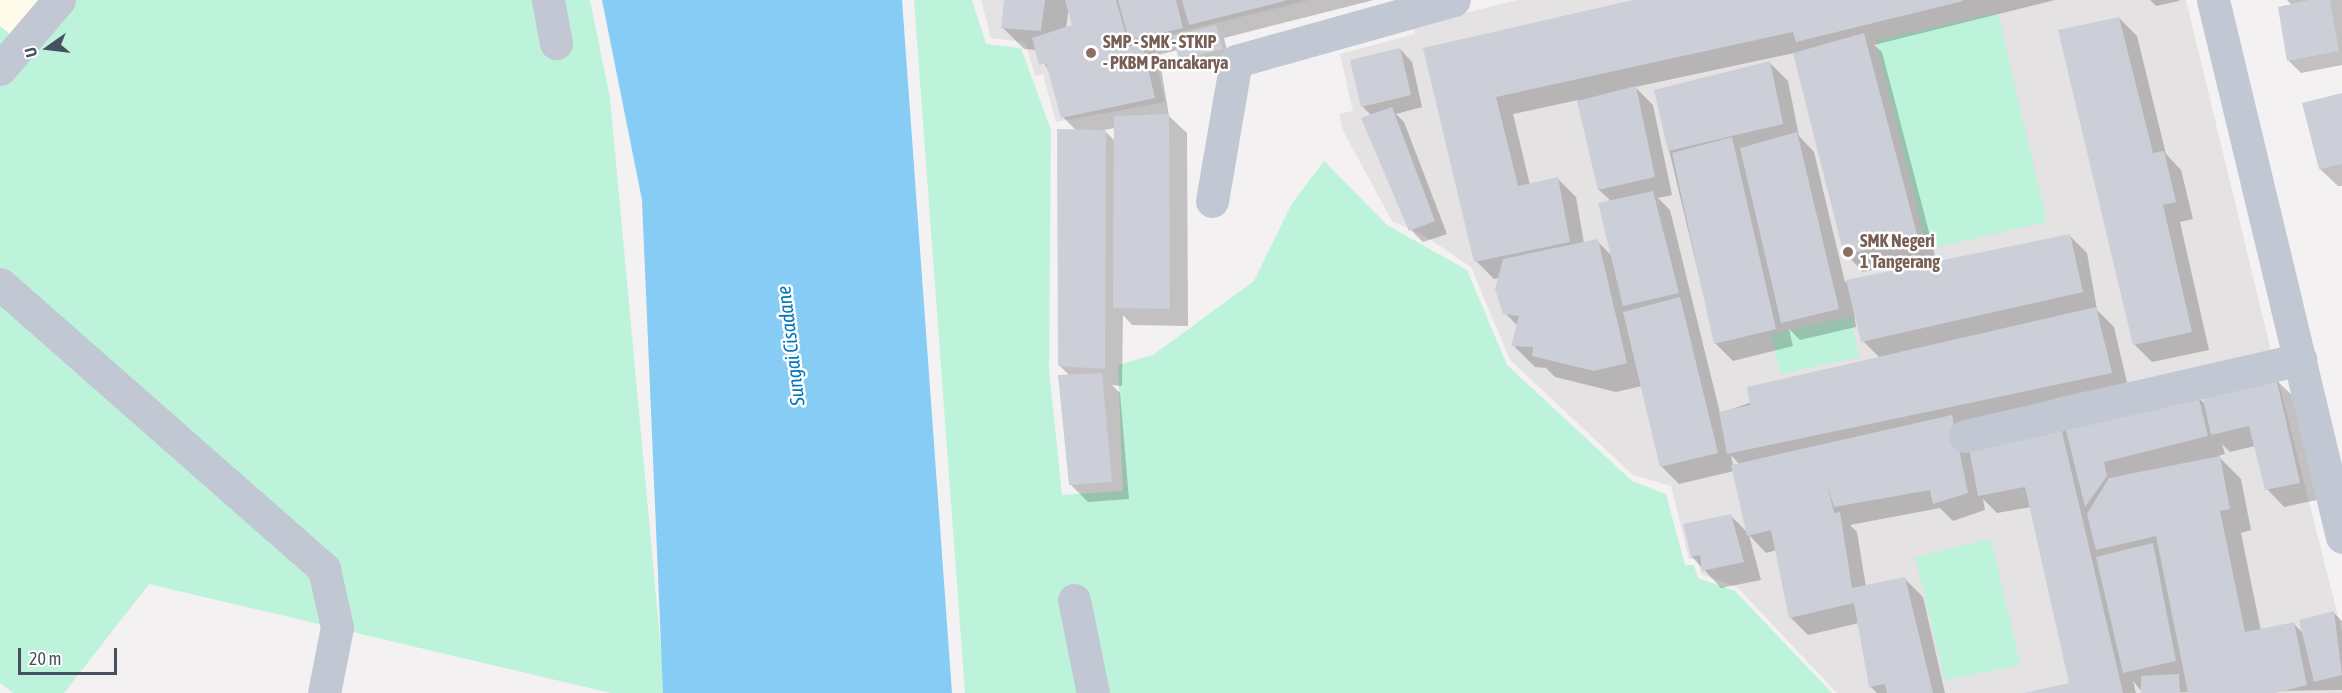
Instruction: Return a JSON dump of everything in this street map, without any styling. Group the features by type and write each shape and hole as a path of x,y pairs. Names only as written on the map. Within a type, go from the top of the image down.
{"street":[{"path":"0,69 59,0"},
{"path":"548,0 556,43"},
{"path":"1212,201 1236,61 1453,0"},
{"path":"2213,0 2342,537"},
{"path":"0,284 324,569 337,627 324,693"},
{"path":"1965,436 2300,359"},
{"path":"1074,600 1093,693"}],"shaded area":[{"path":"0,0 39,0 13,37 0,26"},
{"name":"SMP - SMK - STKIP - PKBM Pancakarya","path":"981,0 1309,0 1152,39 1165,102 1056,122 1043,74 1035,76 1025,42 991,38"},
{"name":"SMK Negeri 1 Tangerang","path":"1517,0 2186,0 2271,351 2055,398 2061,422 2277,375 2342,632 2342,693 1837,693 1737,587 1701,574 1697,558 1689,559 1671,486 1633,475 1510,360 1471,267 1425,236 1392,221 1342,129 1339,114 1353,111 1340,54 1415,34 1414,26"}],"green space":[{"path":"39,0 590,0 610,98 665,693 611,693 149,584 64,693 13,693 0,683 0,26 12,36"},
{"path":"914,0 972,0 986,44 1021,48 1051,130 1049,370 1062,495 1123,491 1118,365 1153,355 1254,281 1291,205 1324,161 1387,225 1467,270 1507,365 1632,481 1666,494 1685,565 1694,565 1698,578 1735,591 1832,693 965,693"},
{"path":"1998,13 2047,222 1927,249 1876,40"},
{"path":"1851,317 1859,357 1780,374 1771,334"},
{"path":"1991,539 2020,665 1945,680 1915,557"}],"water":[{"name":"Sungai Cisadane","path":"602,0 902,0 952,693 663,693 642,200"}],"building":[{"path":"1004,0 1045,0 1041,31 1001,28"},
{"path":"1065,0 1116,0 1129,46 1142,43 1155,98 1061,118 1046,63 1039,65 1032,38 1072,25"},
{"path":"1118,0 1176,0 1183,28 1129,40"},
{"path":"1182,0 1285,0 1285,1 1189,25"},
{"path":"1633,0 1963,1 1796,42 1793,32 1496,97 1518,186 1558,177 1570,242 1474,262 1423,48"},
{"path":"2309,0 2330,0 2339,51 2287,61 2278,7"},
{"path":"2119,17 2153,153 2164,151 2176,202 2163,205 2192,332 2133,345 2058,30"},
{"path":"1216,25 1223,49 1179,60 1173,36"},
{"path":"1864,33 1918,238 1844,255 1793,53"},
{"path":"1400,48 1411,95 1361,107 1350,60"},
{"path":"1770,61 1783,124 1668,151 1654,90"},
{"path":"1636,86 1655,177 1598,190 1577,101"},
{"path":"2342,93 2342,164 2319,169 2302,103"},
{"path":"1392,107 1435,221 1409,231 1361,118"},
{"path":"1169,114 1170,309 1113,308 1114,116"},
{"path":"1057,129 1106,130 1105,369 1058,366"},
{"path":"1797,132 1839,309 1781,323 1740,148"},
{"path":"1732,137 1776,329 1714,344 1672,153"},
{"path":"1653,191 1679,293 1623,306 1598,203"},
{"path":"2070,234 2083,292 1861,342 1846,280"},
{"path":"1598,239 1627,363 1594,371 1532,356 1533,347 1511,346 1519,316 1503,314 1495,289 1503,259"},
{"path":"1680,297 1718,453 1660,467 1623,312"},
{"path":"2096,307 2112,373 1727,454 1719,412 1750,405 1747,387"},
{"path":"1102,373 1112,482 1069,485 1058,375"},
{"path":"2276,377 2300,483 2265,490 2249,426 2211,435 2202,394"},
{"path":"2198,395 2208,436 2104,462 2107,476 2085,507 2065,426"},
{"path":"1952,415 1968,493 1933,504 1930,490 1834,507 1827,484 1834,513 1840,512 1852,588 1905,577 1933,693 1887,693 1885,684 1869,687 1854,603 1789,618 1771,530 1747,536 1731,465"},
{"path":"2060,423 2123,693 2024,693 2069,683 2025,487 1978,496 1967,438"},
{"path":"2220,456 2230,509 2220,511 2245,632 2294,622 2307,685 2275,693 2188,693 2156,536 2096,550 2087,514 2109,478"},
{"path":"1731,514 1744,562 1702,571 1700,555 1691,557 1683,524"},
{"path":"2153,543 2176,661 2123,673 2096,557"},
{"path":"2334,611 2342,675 2314,682 2299,620"},
{"path":"2179,674 2180,693 2141,693 2141,676"}],"place":[{"name":"SMP - SMK - STKIP - PKBM Pancakarya","path":"1091,53"},
{"name":"SMK Negeri 1 Tangerang","path":"1848,252"}]}
